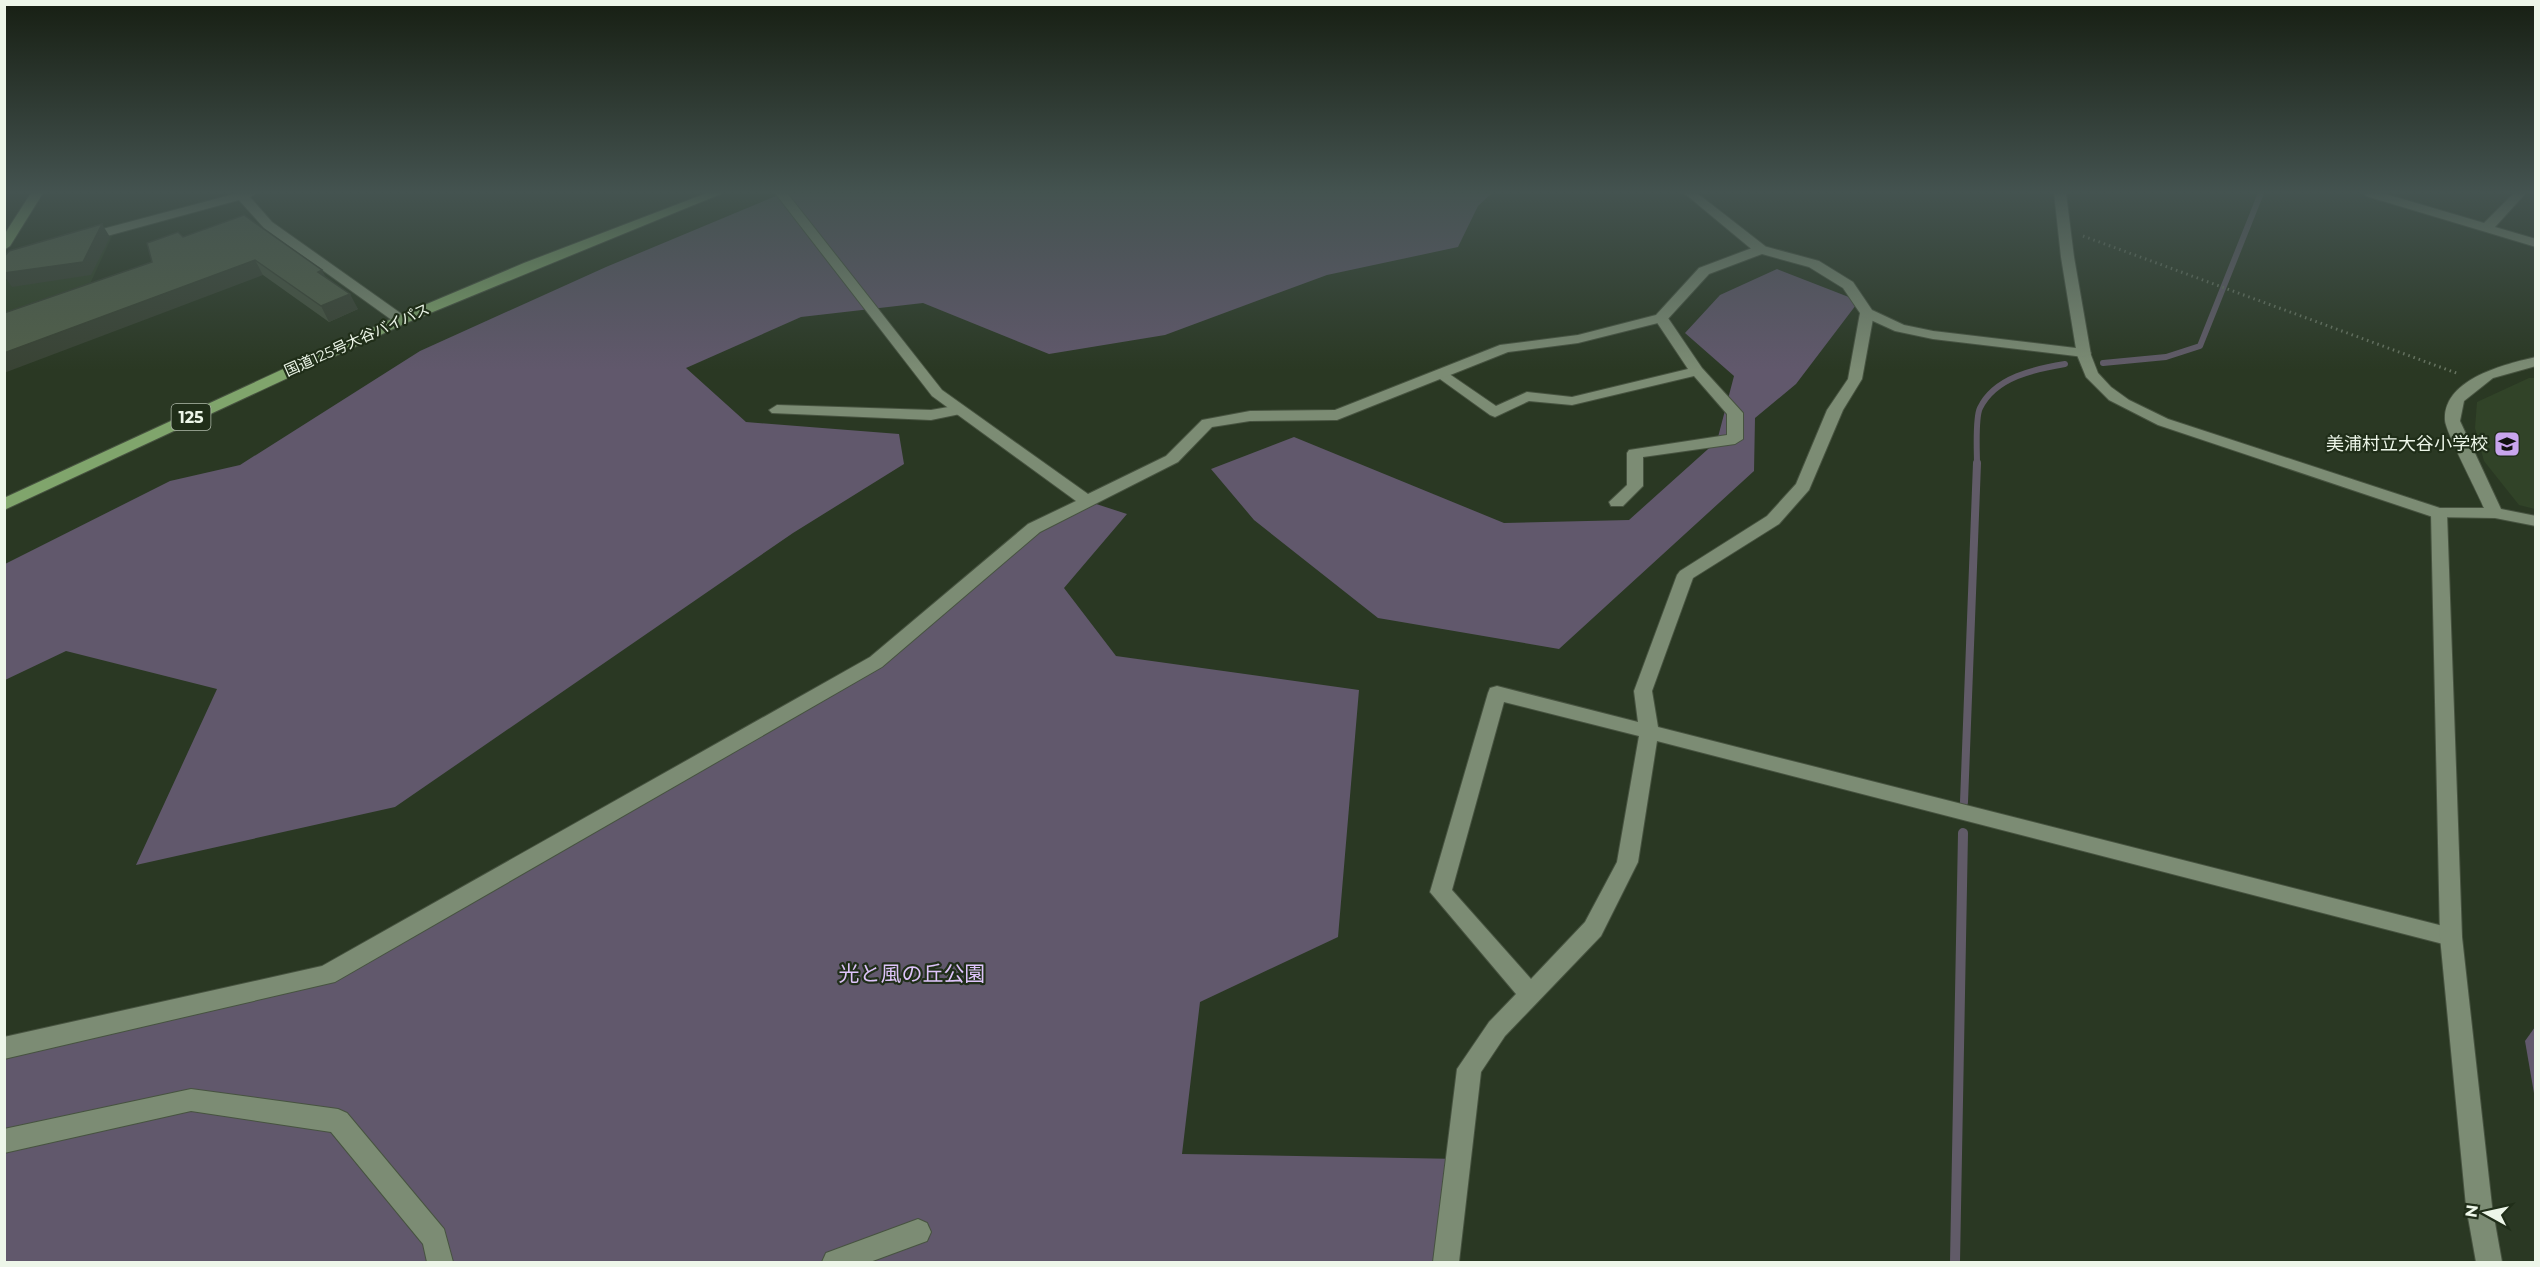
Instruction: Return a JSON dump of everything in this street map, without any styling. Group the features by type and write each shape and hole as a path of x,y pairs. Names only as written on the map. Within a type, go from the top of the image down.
{"highway":[{"name":"国道125号大谷バイパス","path":"4,505 401,320 562,252"}],"street":[{"path":"306,252 401,320"},
{"path":"827,252 937,393 1087,501"},
{"path":"4,1048 327,975 876,662 1034,528 1172,459 1207,423 1250,416 1337,415 1504,348 1578,339 1661,318 1704,271 1756,252"},
{"path":"1771,252 1814,264 1848,285 1867,313 1900,328 1933,335 2084,353"},
{"path":"2067,252 2084,353 2090,373 2099,384 2126,405 2163,422 2439,513 2495,513 2535,521"},
{"path":"1446,1263 1461,1159 1468,1069 1497,1029 1593,929 1627,862 1648,732 1642,690 1686,575 1773,520 1803,486 1835,410 1855,379 1867,313"},
{"path":"1617,502 1635,486 1635,453 1735,439 1735,413 1696,371 1661,318"},
{"path":"2495,513 2452,421 2457,399 2488,375 2535,361"},
{"path":"1440,374 1495,412 1527,396 1572,401 1696,371"},
{"path":"777,410 931,415 960,410"},
{"path":"2439,513 2451,938 2479,1206 2489,1263"},
{"path":"1530,994 1440,892 1497,693 2451,938"},
{"path":"4,1141 191,1100 338,1121 435,1239 440,1263"},
{"path":"835,1263 918,1232"}],"path":[{"path":"2126,252 2480,382"}],"shaded area":[{"path":"43,252 105,252 82,301 5,312 5,283 19,259"},
{"name":"美浦村立大谷小学校","path":"2529,378 2535,378 2535,509 2519,505 2484,461 2475,428 2477,402"}],"green space":[{"path":"642,252 1434,252 1327,275 1165,335 1049,354 923,303 801,317 686,368 746,422 899,434 904,464 793,533 395,807 136,865 217,689 66,651 5,680 5,564 170,481 240,465 420,351"},
{"path":"1777,269 1859,301 1796,384 1755,418 1754,471 1559,649 1378,618 1254,520 1211,469 1294,437 1504,523 1629,520 1717,441 1734,376 1685,333 1720,295"},
{"name":"光と風の丘公園","path":"1087,501 1127,514 1064,588 1116,656 1359,690 1338,937 1200,1002 1182,1154 1460,1159 1446,1262 5,1262 4,1048 327,975 876,662 1034,528"},
{"path":"2535,1027 2535,1099 2525,1041"}],"building":[{"path":"8,252 88,252 83,262 4,273 4,257"},
{"path":"149,252 297,252 322,270 318,272 350,294 321,306 255,260 4,353 4,313 152,262"}],"waterway":[{"path":"2103,363 2166,357 2200,346 2237,252"},
{"path":"1977,463 1977,419 1980,408 1987,397 1995,389 2017,376 2065,364"},
{"path":"1964,802 1977,463"},
{"path":"1955,1262 1963,833"}],"place":[{"name":"美浦村立大谷小学校","path":"2507,444"}]}
